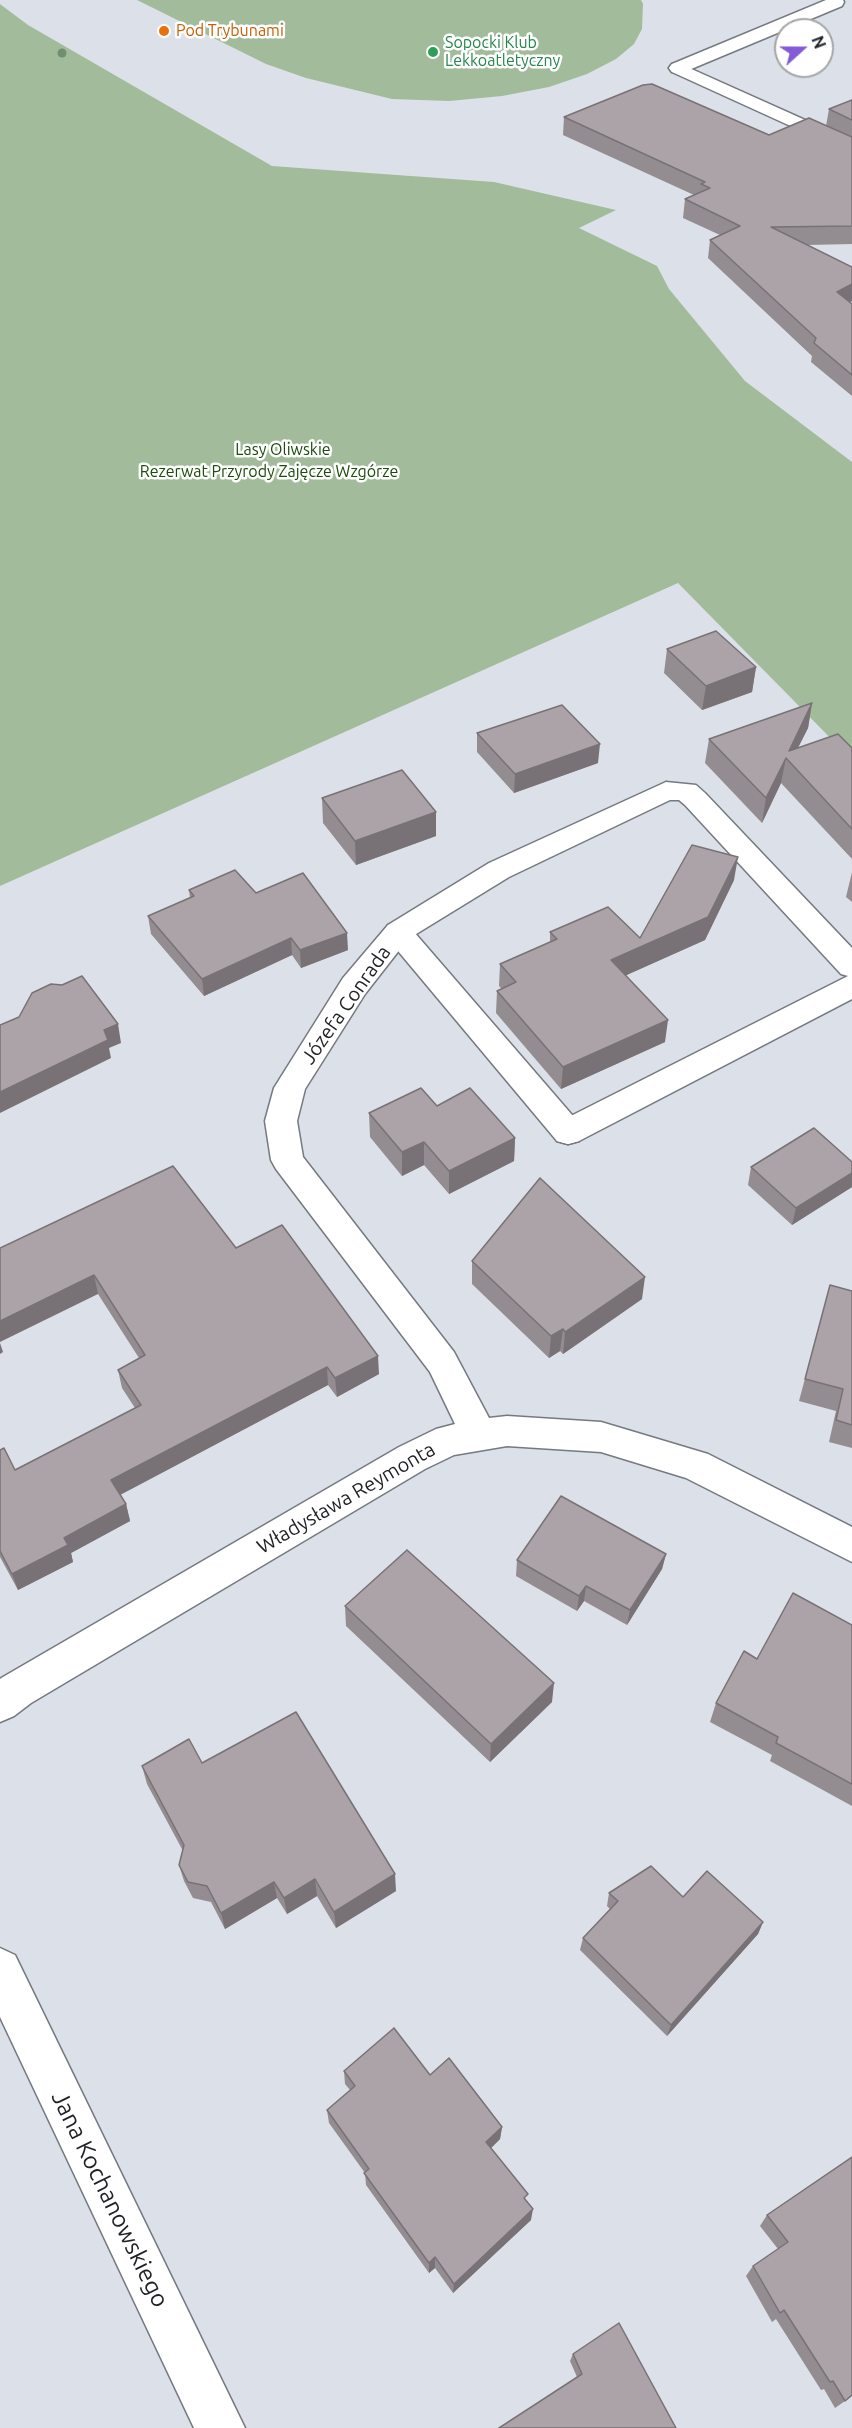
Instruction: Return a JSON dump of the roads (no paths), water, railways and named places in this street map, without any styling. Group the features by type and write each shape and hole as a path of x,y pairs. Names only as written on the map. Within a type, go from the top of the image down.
{"street":[{"path":"836,2 678,68 852,148"},
{"name":"Józefa Conrada","path":"479,1435 442,1362 287,1160 281,1121 290,1088 354,986 398,932 499,870 656,794 680,791 687,791 696,799 852,967"},
{"path":"398,932 568,1132 852,986"},
{"name":"Władysława Reymonta","path":"0,1703 17,1690 412,1458 449,1440 507,1431 601,1437 695,1465 852,1545"},
{"name":"Jana Kochanowskiego","path":"6,1990 220,2428"}],"place":[{"name":"Pod Trybunami","path":"164,31"},
{"name":"Sopocki Klub Lekkoatletyczny","path":"433,52"}],"park label":[{"name":"Lasy Oliwskie","path":"283,450"},
{"name":"Rezerwat Przyrody Zajęcze Wzgórze","path":"269,472"}]}
